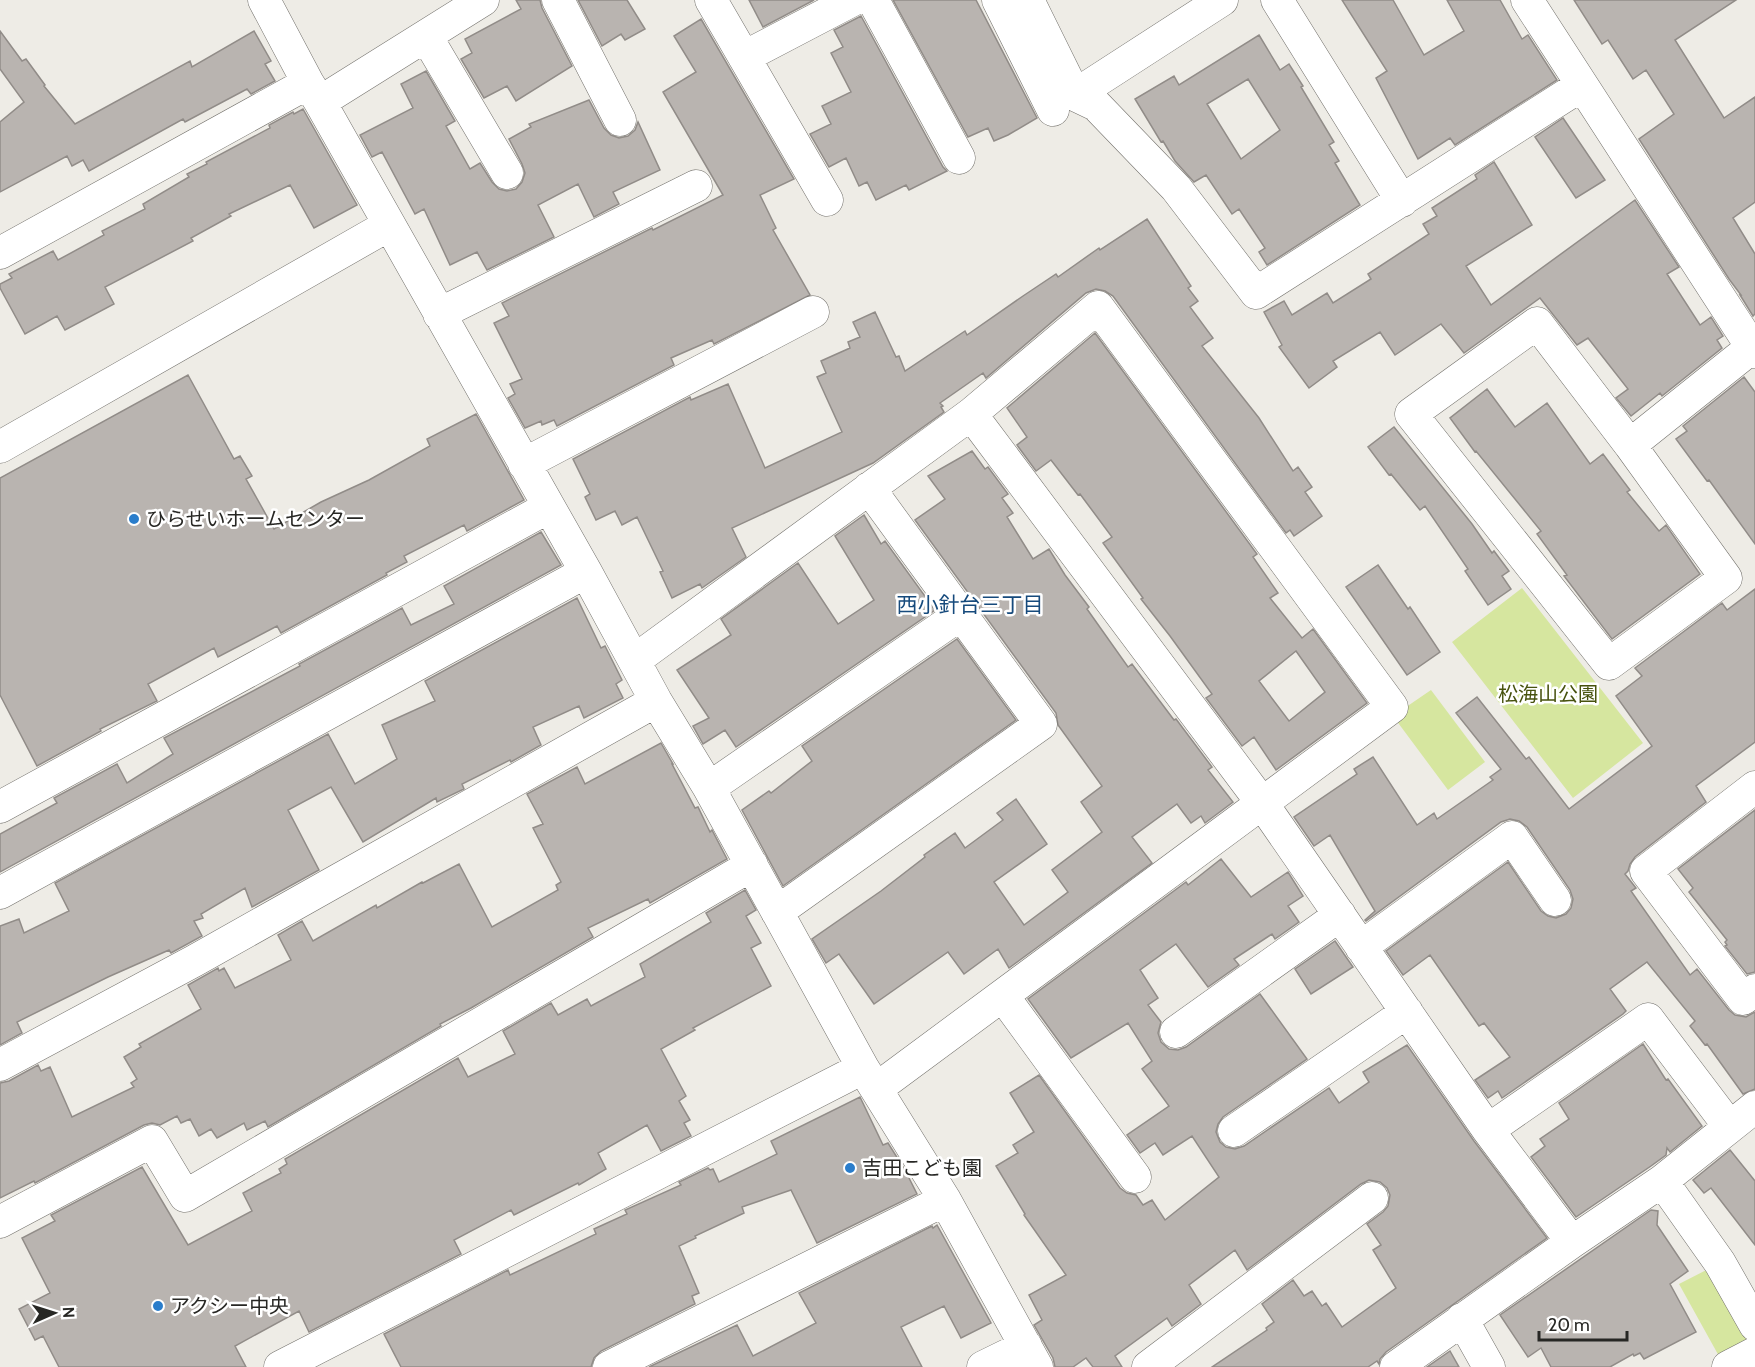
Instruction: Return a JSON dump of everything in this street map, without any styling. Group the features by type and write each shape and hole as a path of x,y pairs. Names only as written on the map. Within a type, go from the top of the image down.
{"street":[{"path":"264,0 314,93 586,572 656,700 709,788 870,1078 945,1200 1032,1357 983,1367"},
{"path":"558,0 620,120"},
{"path":"711,0 827,200"},
{"path":"744,57 853,0"},
{"path":"873,0 958,158"},
{"path":"998,0 1064,103"},
{"path":"1028,0 1064,103"},
{"path":"1064,103 1222,0"},
{"path":"1277,0 1402,201"},
{"path":"1527,0 1754,348 1630,445"},
{"path":"0,253 426,36 480,1"},
{"path":"426,36 507,173"},
{"path":"1064,103 1096,105 1176,188 1256,293 1582,85"},
{"path":"439,314 696,186"},
{"path":"0,447 389,225"},
{"path":"280,1367 870,1078 1003,996 1392,707 1098,307 971,414 634,660"},
{"path":"524,464 813,312"},
{"path":"1537,323 1630,445 1726,578 1609,664 1411,414 1537,323"},
{"path":"971,414 1262,802 1488,1130 1572,1242"},
{"path":"777,912 1041,724 869,488"},
{"path":"0,807 549,507"},
{"path":"0,893 586,572"},
{"path":"709,788 961,614"},
{"path":"0,1065 194,961 656,700"},
{"path":"1755,787 1647,871 1743,999 1755,990"},
{"path":"1361,947 1512,837 1555,900"},
{"path":"0,1222 152,1141 185,1196 752,865"},
{"path":"1176,1032 1340,915"},
{"path":"1003,996 1135,1177"},
{"path":"1234,1131 1407,1012"},
{"path":"1488,1130 1648,1019 1729,1126"},
{"path":"1396,1367 1462,1318 1662,1181 1755,1107"},
{"path":"1662,1181 1720,1263 1755,1325"},
{"path":"1148,1367 1372,1198"},
{"path":"609,1367 945,1200"},
{"path":"1462,1318 1489,1367"},
{"path":"1728,1367 1755,1353"}],"green space":[{"name":"松海山公園","path":"1522,588 1643,743 1573,798 1452,642"},
{"path":"1431,690 1485,762 1448,790 1393,716"},
{"path":"1720,1263 1755,1353 1725,1367 1679,1284"}],"building":[{"path":"516,0 540,0 572,66 516,101 507,86 484,98 461,59 472,53 465,39 521,9"},
{"path":"578,0 627,0 645,29 625,40 621,34 602,46"},
{"path":"749,0 814,0 763,27"},
{"path":"893,0 976,0 1037,118 994,141 988,128 968,137"},
{"path":"1342,0 1393,0 1424,55 1464,31 1447,0 1500,0 1522,39 1528,35 1557,80 1455,145 1450,138 1418,159 1376,78 1387,71"},
{"path":"1574,0 1736,0 1675,40 1724,118 1755,97 1755,202 1733,218 1755,254 1755,314 1753,316 1639,139 1674,114 1646,70 1633,79 1608,40 1602,44"},
{"path":"861,16 947,171 909,190 906,185 876,200 867,182 859,186 846,158 829,167 810,134 831,124 822,106 851,92 831,53 843,47 834,30"},
{"path":"701,19 794,179 760,195 776,228 773,230 810,295 714,344 712,340 671,358 674,365 557,426 554,420 542,425 541,421 525,428 508,398 515,394 510,384 522,379 494,323 509,316 502,303 723,195 663,92 696,72 674,36"},
{"path":"0,31 22,61 26,59 44,86 75,124 190,61 192,67 254,31 271,61 265,64 275,81 251,94 247,89 185,122 183,119 89,171 83,160 72,166 67,156 0,192 0,122 24,102 0,69"},
{"path":"1259,35 1280,70 1289,64 1303,86 1301,87 1334,142 1329,145 1339,161 1335,163 1360,205 1267,265 1259,252 1265,248 1239,209 1232,214 1206,175 1194,182 1175,161 1163,141 1161,142 1135,99 1174,76 1179,85","holes":["1248,79 1280,130 1241,159 1207,104"]},
{"path":"426,71 455,121 446,126 470,169 480,163 499,189 507,191 516,189 525,173 509,139 531,127 529,124 589,100 604,128 611,135 619,138 628,136 635,130 638,122 660,170 613,192 619,204 594,217 578,184 538,205 554,237 487,270 477,252 450,265 424,209 415,214 382,152 372,157 360,135 413,108 401,84"},
{"path":"303,109 357,205 314,228 290,185 229,214 231,216 191,238 193,241 105,287 114,304 65,330 57,316 25,334 0,288 0,284 12,278 9,274 53,251 58,260 104,235 102,231 145,209 143,204 189,177 187,174 270,128 269,125"},
{"path":"1563,118 1605,180 1576,198 1535,137"},
{"path":"1494,162 1532,225 1466,266 1491,305 1635,200 1679,267 1667,274 1700,325 1711,317 1723,336 1717,340 1722,348 1662,396 1660,393 1631,416 1616,398 1628,389 1588,338 1577,345 1540,298 1464,353 1441,324 1395,355 1380,332 1333,361 1337,367 1309,388 1279,347 1282,345 1264,312 1284,301 1292,315 1327,293 1333,303 1371,279 1368,274 1429,234 1423,224 1437,216 1432,208 1477,179 1475,175"},
{"path":"1147,219 1191,286 1188,288 1198,301 1190,307 1213,338 1202,346 1259,418 1293,471 1298,467 1312,487 1305,492 1322,516 1294,536 1290,530 1286,533 1113,296 1096,289 1086,293 986,378 983,373 940,403 944,412 873,463 732,528 746,557 702,588 700,584 672,598 660,572 663,571 637,517 622,525 615,511 596,520 585,497 590,494 573,459 690,397 691,400 728,384 765,468 842,432 817,377 826,373 821,361 850,348 848,342 860,337 853,322 875,312 905,371 965,331 967,335 1056,274 1058,277 1099,248 1100,250"},
{"path":"1095,333 1257,554 1253,557 1278,593 1270,598 1302,638 1313,629 1367,703 1276,770 1254,737 1242,746 1206,698 1212,694 1141,599 1143,598 1103,543 1112,537 1080,494 1078,495 1051,460 1036,471 1017,445 1027,437 1007,408","holes":["1296,651 1325,692 1289,721 1259,681"]},
{"path":"188,375 234,459 240,456 252,476 246,479 274,529 430,446 427,439 476,414 524,500 467,531 464,525 404,556 407,562 386,573 387,575 281,633 277,626 218,657 214,648 148,684 157,701 100,729 101,731 37,766 0,695 0,478"},
{"path":"1744,377 1755,392 1755,544 1676,439 1687,431 1683,426"},
{"path":"1487,389 1515,427 1547,403 1590,464 1603,454 1630,490 1627,492 1659,531 1666,525 1700,574 1612,639 1564,576 1567,575 1537,534 1541,531 1475,452 1450,418"},
{"path":"1394,427 1472,524 1492,553 1494,551 1509,571 1502,576 1511,589 1488,605 1465,571 1468,569 1425,506 1420,510 1368,447"},
{"path":"972,451 985,469 988,467 1008,494 1002,498 1013,513 1007,517 1033,559 1049,549 1089,607 1087,609 1128,667 1132,664 1174,720 1176,719 1212,767 1208,770 1233,802 1205,823 1201,816 1191,823 1177,804 1132,837 1152,863 1009,968 998,949 964,974 948,952 874,1004 839,954 826,963 812,939 881,891 925,857 924,855 955,833 965,848 1003,820 997,813 1016,799 1047,844 994,882 1024,925 1068,892 1052,870 1102,832 1081,802 1102,786 1058,725 1056,713 915,520 945,499 928,476"},
{"path":"864,515 881,544 885,541 935,610 736,747 725,730 703,744 693,726 709,718 677,670 731,635 721,619 798,563 838,624 874,600 835,536"},
{"path":"541,532 561,565 0,872 0,834 57,803 54,798 117,764 127,783 173,754 164,738 300,666 299,664 402,608 411,625 454,604 444,586"},
{"path":"1378,565 1440,652 1407,675 1346,587"},
{"path":"1755,589 1755,742 1696,786 1706,802 1635,857 1625,874 1636,888 1631,891 1690,975 1697,969 1735,1015 1746,1017 1755,1012 1755,1089 1743,1094 1707,1044 1705,1045 1690,1026 1695,1021 1647,962 1610,989 1626,1011 1623,1014 1502,1098 1498,1091 1488,1098 1475,1080 1510,1057 1484,1023 1479,1026 1430,955 1403,975 1386,951 1508,862 1541,911 1556,918 1566,914 1571,908 1573,899 1570,890 1527,827 1519,821 1510,819 1501,822 1366,921 1375,911 1330,835 1314,846 1294,817 1357,774 1354,769 1373,757 1417,825 1434,813 1437,819 1493,780 1490,777 1501,769 1456,713 1477,697 1526,759 1529,757 1569,809 1652,746 1616,696 1642,676 1635,668 1722,603 1727,610"},
{"path":"577,598 601,648 605,646 622,680 616,684 623,698 584,718 579,706 533,727 541,745 511,762 510,760 462,784 464,789 437,802 436,798 363,842 331,787 288,810 319,870 252,907 245,888 201,914 203,918 194,921 202,936 171,953 169,950 108,977 17,1022 22,1033 0,1045 0,926 19,919 24,933 69,911 55,883 328,734 355,784 397,759 382,725 435,701 425,681"},
{"path":"957,639 1016,720 783,886 742,810 769,791 771,793 812,761 802,746"},
{"path":"661,743 695,808 698,807 727,859 650,903 648,899 588,928 593,937 440,1024 441,1026 268,1127 265,1121 247,1130 244,1123 217,1138 211,1129 199,1136 190,1119 181,1123 177,1116 160,1125 152,1123 144,1125 35,1183 34,1181 0,1198 0,1083 9,1081 38,1065 41,1071 50,1067 72,1117 134,1087 131,1083 137,1079 124,1057 141,1047 139,1044 201,1009 188,985 218,968 219,971 224,968 235,988 291,960 278,935 302,921 313,941 376,905 377,908 459,864 492,927 558,890 556,885 561,882 533,828 543,824 527,794 577,767 585,784"},
{"path":"1755,810 1755,972 1747,974 1725,946 1727,940 1689,892 1693,888 1678,869"},
{"path":"1221,859 1251,897 1288,872 1303,896 1288,906 1299,922 1275,939 1272,934 1234,959 1239,965 1208,987 1176,944 1140,970 1158,998 1148,1005 1161,1022 1158,1033 1161,1042 1169,1049 1178,1050 1186,1047 1260,994 1307,1059 1223,1117 1216,1132 1220,1142 1226,1147 1235,1149 1244,1146 1329,1088 1339,1103 1369,1082 1363,1072 1407,1045 1474,1141 1547,1238 1386,1352 1379,1364 1377,1361 1368,1367 1212,1367 1267,1330 1266,1328 1274,1322 1262,1304 1293,1280 1304,1296 1312,1291 1322,1306 1326,1303 1342,1327 1396,1288 1373,1250 1381,1245 1367,1224 1388,1206 1390,1195 1387,1188 1380,1182 1369,1180 1247,1270 1235,1250 1189,1285 1201,1304 1172,1326 1167,1318 1115,1356 1122,1367 1093,1367 1086,1358 1073,1367 1055,1367 1053,1358 1034,1325 1042,1320 1029,1295 1066,1275 1024,1215 996,1166 1018,1153 1013,1145 1034,1132 1010,1093 1039,1075 1120,1188 1136,1195 1143,1205 1152,1200 1165,1220 1219,1177 1192,1136 1163,1155 1155,1143 1140,1153 1127,1135 1169,1106 1142,1069 1152,1061 1128,1023 1071,1058 1028,999 1186,882 1188,885"},
{"path":"745,890 756,910 746,916 761,943 751,948 771,986 693,1028 695,1030 661,1049 686,1096 679,1101 690,1120 684,1123 691,1136 661,1151 647,1125 598,1153 606,1169 579,1185 578,1183 514,1215 511,1210 454,1240 461,1254 309,1332 299,1311 235,1346 246,1367 59,1367 43,1336 35,1340 19,1309 50,1293 22,1238 55,1221 51,1215 142,1167 188,1245 252,1211 243,1193 281,1173 279,1169 287,1164 285,1159 458,1058 468,1077 515,1054 503,1031 551,1003 558,1015 587,999 591,1006 645,977 640,964 711,922 706,913"},
{"path":"1335,941 1353,967 1311,994 1295,969"},
{"path":"1643,1044 1666,1080 1668,1079 1702,1126 1670,1152 1667,1148 1666,1155 1576,1217 1531,1157 1545,1146 1540,1139 1569,1119 1559,1103"},
{"path":"860,1097 883,1145 888,1143 917,1194 817,1243 791,1190 742,1207 744,1213 679,1246 699,1293 692,1296 695,1304 601,1351 594,1358 591,1367 401,1367 384,1334 508,1270 510,1275 596,1234 594,1229 627,1214 625,1210 681,1185 679,1182 708,1168 713,1169 719,1182 777,1154 771,1141"},
{"path":"1730,1150 1755,1181 1755,1245 1711,1188 1704,1193 1693,1180"},
{"path":"1651,1210 1658,1211 1657,1225 1688,1271 1670,1284 1696,1332 1644,1359 1640,1353 1634,1356 1633,1354 1610,1367 1551,1367 1541,1348 1528,1357 1500,1315"},
{"path":"937,1225 991,1323 961,1338 944,1306 901,1327 922,1367 649,1367 737,1325 753,1356 816,1323 799,1293"},
{"path":"1450,1351 1459,1367 1427,1367"}],"place":[{"name":"ひらせいホームセンター","path":"134,519"},
{"name":"吉田こども園","path":"850,1168"},
{"name":"アクシー中央","path":"158,1306"}],"district":[{"name":"西小針台三丁目","path":"970,605"}]}
